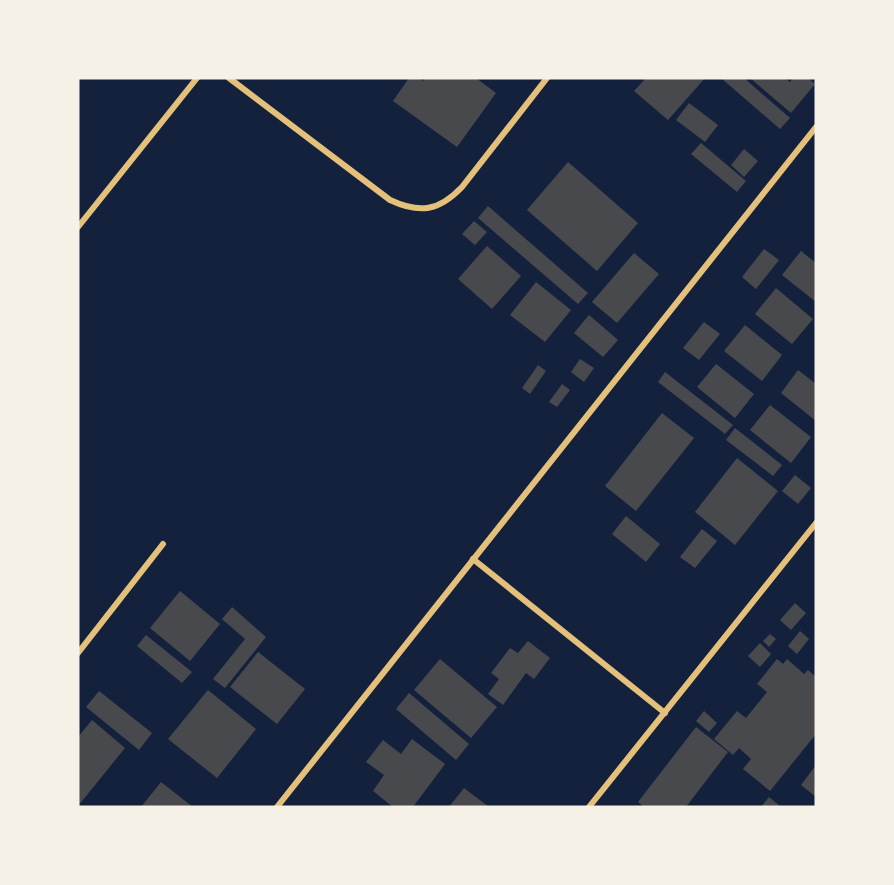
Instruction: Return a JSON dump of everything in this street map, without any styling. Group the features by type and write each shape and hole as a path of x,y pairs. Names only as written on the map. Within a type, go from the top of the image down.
{"street":[{"path":"78,227 197,78"},
{"path":"229,78 390,200 405,207 421,209 436,206 451,199 547,78"},
{"path":"277,807 816,127"},
{"path":"589,807 816,523"},
{"path":"78,653 163,544"},
{"path":"473,559 665,713"}],"building":[{"path":"409,78 419,78 423,81 425,78 476,78 496,93 457,147 393,101"},
{"path":"646,78 705,78 668,120 634,91"},
{"path":"721,78 744,78 790,118 780,129"},
{"path":"750,78 785,78 790,82 793,78 808,78 815,84 791,113"},
{"path":"689,103 718,125 705,142 676,120"},
{"path":"701,143 746,181 737,192 691,154"},
{"path":"744,149 758,161 744,177 731,165"},
{"path":"568,162 638,223 597,271 527,210"},
{"path":"488,206 588,293 578,304 478,218"},
{"path":"474,221 487,232 475,245 462,234"},
{"path":"487,246 521,276 492,309 458,279"},
{"path":"764,249 779,260 756,289 742,277"},
{"path":"801,251 816,263 816,302 782,275"},
{"path":"634,253 659,274 617,323 592,302"},
{"path":"536,282 571,310 545,342 510,315"},
{"path":"776,288 813,319 792,344 755,314"},
{"path":"589,315 618,340 603,357 574,333"},
{"path":"704,322 720,334 699,360 683,348"},
{"path":"745,325 782,355 762,381 724,351"},
{"path":"580,359 594,368 584,382 571,372"},
{"path":"716,364 754,394 735,418 697,387"},
{"path":"538,365 546,371 530,394 522,388"},
{"path":"798,370 816,384 816,421 781,393"},
{"path":"665,372 733,425 725,434 658,382"},
{"path":"562,384 570,390 557,407 549,402"},
{"path":"770,405 811,437 791,463 750,430"},
{"path":"662,413 694,438 636,511 605,486"},
{"path":"735,428 782,465 773,476 726,440"},
{"path":"737,458 778,491 735,545 695,512"},
{"path":"795,475 811,488 798,504 782,491"},
{"path":"626,516 660,544 646,562 612,534"},
{"path":"702,529 717,541 695,568 680,557"},
{"path":"180,591 220,624 190,661 150,628"},
{"path":"795,603 806,613 791,630 780,620"},
{"path":"232,607 266,637 225,688 213,679 245,639 222,619"},
{"path":"800,631 809,639 797,654 788,646"},
{"path":"770,634 776,639 769,647 763,641"},
{"path":"146,635 192,672 182,683 137,646"},
{"path":"528,641 550,658 534,679 526,673 503,705 488,694 499,679 491,673 510,648 518,653"},
{"path":"760,643 771,654 760,667 748,656"},
{"path":"258,652 305,689 277,724 230,687"},
{"path":"440,659 497,707 471,738 414,690"},
{"path":"777,659 783,664 787,659 804,674 808,670 816,677 816,734 770,791 743,769 751,759 739,748 733,755 714,739 737,711 746,718 767,692 757,684"},
{"path":"208,690 256,729 217,778 168,739"},
{"path":"99,691 152,733 139,750 86,707"},
{"path":"409,693 469,744 456,760 396,709"},
{"path":"704,711 717,723 709,732 696,721"},
{"path":"92,720 125,748 78,806 78,737"},
{"path":"696,727 728,752 686,807 644,807 638,802"},
{"path":"412,739 445,764 413,807 393,807 373,791 384,775 366,762 383,740 401,754"},
{"path":"816,765 816,797 801,785"},
{"path":"161,782 193,807 141,807"},
{"path":"464,788 489,807 449,807"},
{"path":"769,797 781,807 761,807"}]}
